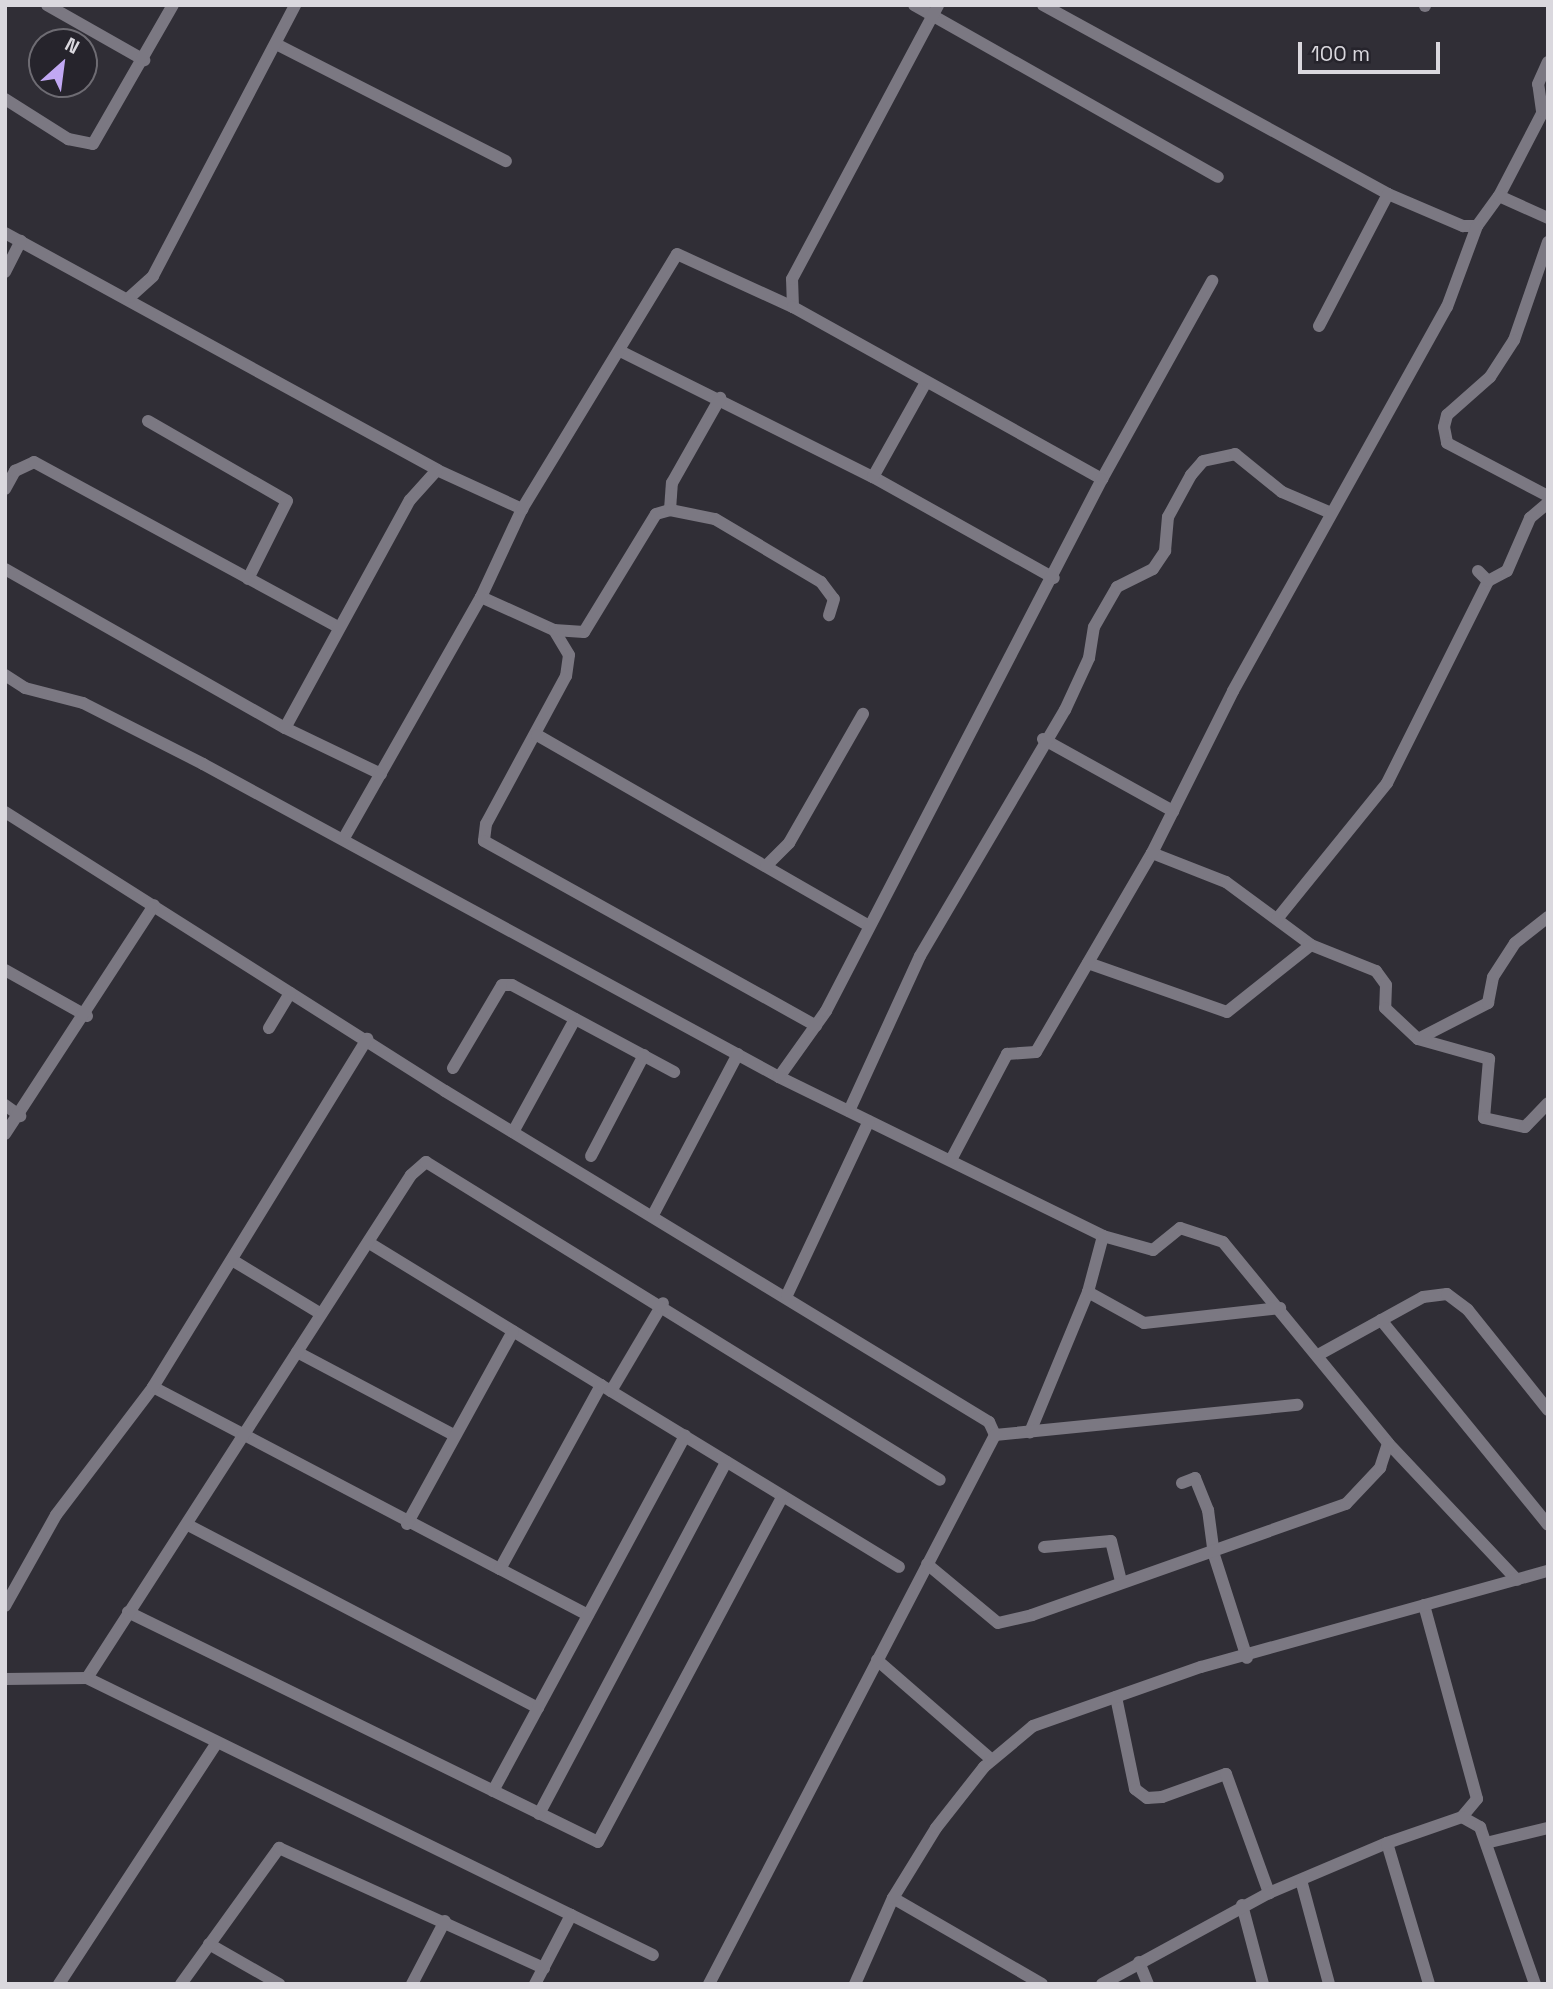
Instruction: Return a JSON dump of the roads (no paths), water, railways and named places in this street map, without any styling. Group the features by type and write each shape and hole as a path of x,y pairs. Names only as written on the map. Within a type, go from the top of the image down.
{"street":[{"path":"7,102 68,139 93,144 144,60 173,5"},
{"path":"130,297 153,276 295,5"},
{"path":"914,5 934,20 1218,177"},
{"path":"793,307 792,279 934,20 938,5"},
{"path":"1043,5 1388,194 1444,220 1477,226"},
{"path":"49,6 144,60"},
{"path":"276,44 506,161"},
{"path":"952,1158 1007,1054 1036,1052 1152,853 1331,513 1447,307 1477,226 1499,197 1545,106 1538,84 1548,62"},
{"path":"1319,326 1388,194"},
{"path":"1499,197 1548,218"},
{"path":"5,233 130,297 200,343 437,470 522,509"},
{"path":"5,271 21,241"},
{"path":"1548,242 1514,340 1490,376 1447,415 1444,427 1447,443 1548,496"},
{"path":"344,838 481,597 522,509 677,254 793,307 925,384 1102,479"},
{"path":"779,1077 816,1027 1054,578 1102,479 1212,281"},
{"path":"620,351 720,398 873,477 1054,578"},
{"path":"873,477 925,384"},
{"path":"670,510 672,483 720,398"},
{"path":"148,421 287,501 247,579"},
{"path":"849,1111 920,956 1043,739 1065,710 1089,658 1094,627 1117,587 1153,569 1168,546 1168,517 1203,461 1221,455 1246,459 1282,492 1331,513"},
{"path":"5,489 15,471 34,462 338,626"},
{"path":"285,728 338,626 410,500 437,470"},
{"path":"1277,919 1387,783 1489,581 1507,571 1530,518 1548,503"},
{"path":"554,630 584,632 656,514 670,510 715,519 821,582 834,599 829,615"},
{"path":"5,569 285,728 381,774"},
{"path":"1478,571 1489,581"},
{"path":"481,597 554,630 567,642 566,676 537,735 486,824 484,841 816,1027"},
{"path":"5,675 25,688 83,703 278,810 344,838 779,1077 952,1158 1103,1236 1153,1250 1180,1228 1223,1242 1280,1308 1388,1443 1517,1580"},
{"path":"766,866 789,843 863,714"},
{"path":"537,735 868,925"},
{"path":"1043,739 1173,811"},
{"path":"5,812 513,1132 787,1296 989,1422 995,1435"},
{"path":"1152,853 1232,885 1311,945 1376,971 1386,985 1385,1008 1418,1039 1489,1059 1484,1118 1548,1127"},
{"path":"5,1134 87,1016 154,905"},
{"path":"1418,1039 1488,1003 1493,977 1515,943 1548,917"},
{"path":"1088,963 1227,1012 1311,945"},
{"path":"5,970 87,1016"},
{"path":"453,1068 502,985 575,1019 674,1072"},
{"path":"269,1028 290,993"},
{"path":"513,1132 575,1019"},
{"path":"5,1606 57,1515 153,1387 367,1039"},
{"path":"653,1215 738,1054"},
{"path":"591,1156 644,1055"},
{"path":"1534,1123 1548,1103"},
{"path":"5,1105 20,1116"},
{"path":"787,1296 869,1121"},
{"path":"87,1678 417,1168 434,1163 663,1303 940,1480"},
{"path":"1030,1432 1088,1292 1103,1236"},
{"path":"368,1242 899,1567"},
{"path":"232,1260 321,1314"},
{"path":"1088,1292 1144,1323 1280,1308"},
{"path":"1318,1356 1423,1297 1447,1294 1497,1343 1548,1410"},
{"path":"500,1569 606,1388 663,1303"},
{"path":"1381,1320 1548,1525"},
{"path":"407,1524 513,1331"},
{"path":"297,1352 454,1435"},
{"path":"153,1387 243,1439 588,1615"},
{"path":"995,1435 1298,1405"},
{"path":"709,1984 995,1435"},
{"path":"492,1791 685,1436"},
{"path":"927,1564 998,1623 1121,1581 1214,1555 1346,1504 1380,1468 1388,1443"},
{"path":"539,1814 726,1462"},
{"path":"1182,1483 1195,1478 1214,1555 1247,1658"},
{"path":"128,1612 597,1842 783,1496"},
{"path":"188,1525 538,1708"},
{"path":"1044,1547 1111,1541 1121,1581"},
{"path":"855,1984 893,1898 936,1828 992,1760 1048,1717 1424,1605 1547,1573"},
{"path":"1102,1984 1242,1905 1387,1843 1462,1817 1477,1799 1424,1605"},
{"path":"877,1660 992,1760"},
{"path":"5,1679 87,1678 653,1955"},
{"path":"1116,1697 1135,1789 1147,1798 1162,1797 1226,1774 1269,1893"},
{"path":"59,1984 217,1742"},
{"path":"1462,1817 1490,1842 1537,1984 1548,1981"},
{"path":"1490,1842 1548,1828"},
{"path":"1387,1843 1429,1984"},
{"path":"181,1984 279,1847 544,1968"},
{"path":"1301,1880 1329,1984"},
{"path":"893,1898 1042,1984"},
{"path":"1242,1905 1259,1983"},
{"path":"535,1984 571,1915"},
{"path":"412,1984 445,1921"},
{"path":"209,1944 279,1984"},
{"path":"1139,1962 1149,1984"}]}
